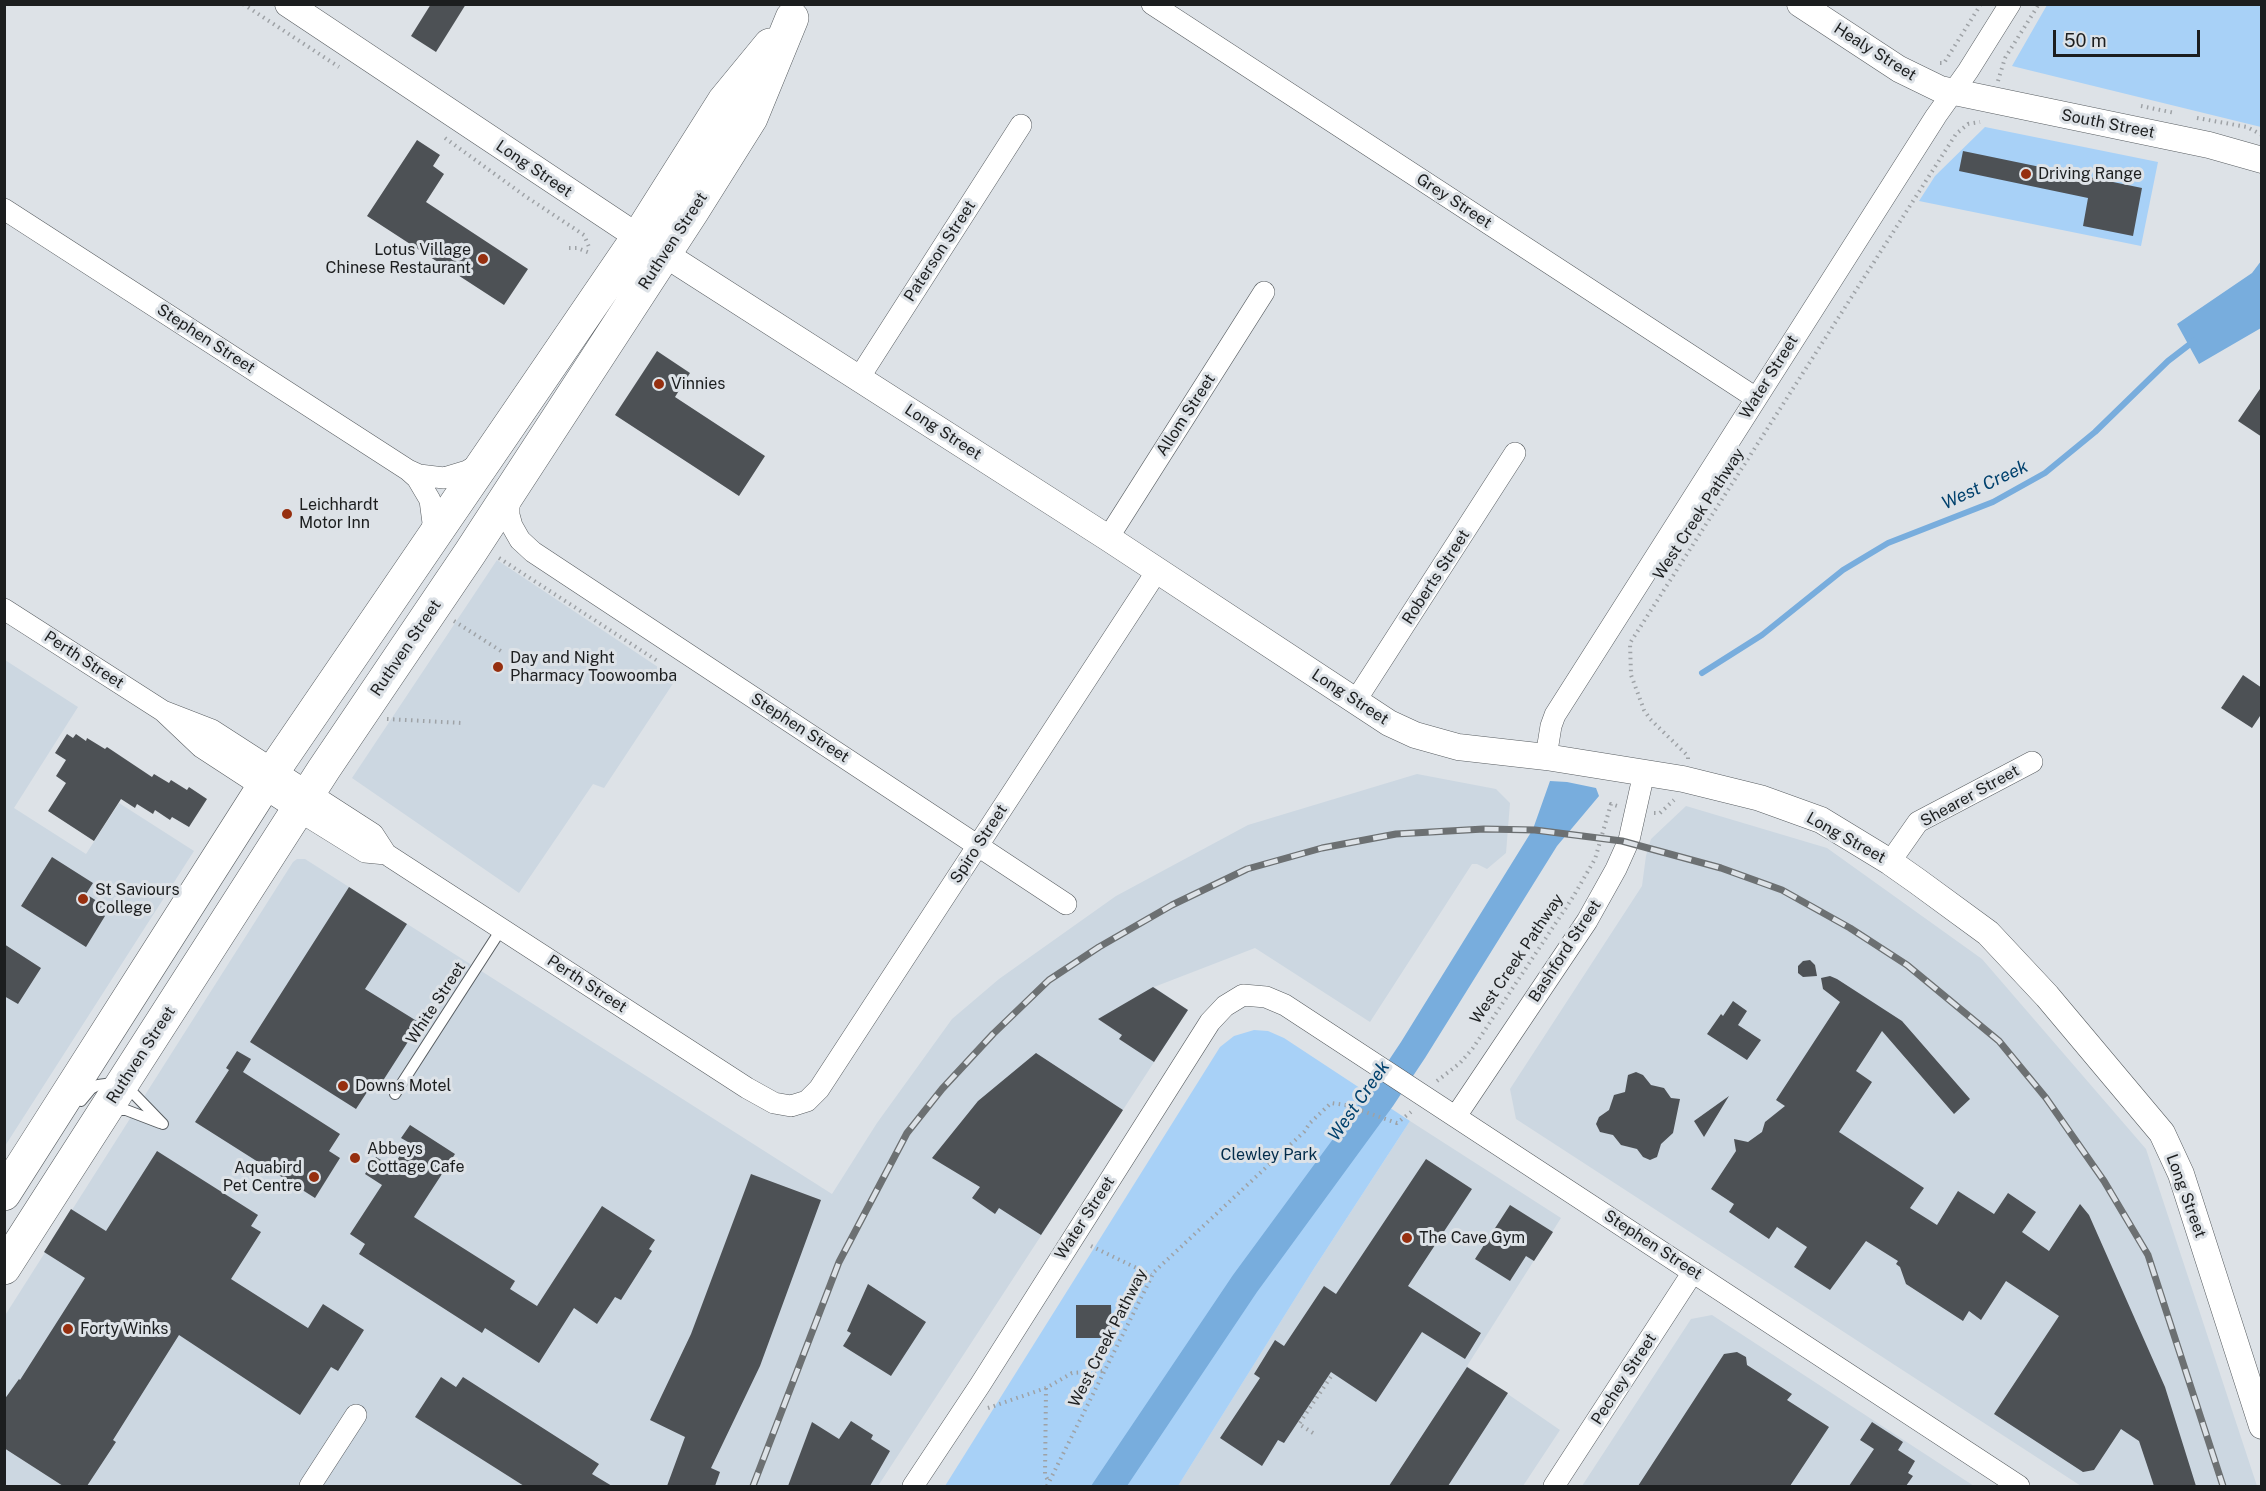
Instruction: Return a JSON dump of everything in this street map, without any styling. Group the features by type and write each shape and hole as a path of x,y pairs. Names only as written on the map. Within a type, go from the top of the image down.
{"highway":[{"name":"Ruthven Street","path":"6,1192 269,779 638,237 724,101 797,11"},
{"name":"Ruthven Street","path":"4,1269 32,1226 88,1114 121,1086 304,802 484,555 509,492 751,118 797,11"}],"street":[{"name":"Long Street","path":"288,4 638,237 1108,537 1389,723 1415,735 1458,747 1546,757 1683,778 1760,798 1821,820 1890,862 1988,933 2047,996 2162,1132 2181,1174 2258,1400 2262,1426"},
{"name":"Grey Street","path":"1152,4 1756,398"},
{"name":"Healy Street","path":"1800,4 1899,69 1929,84 1953,92"},
{"name":"Water Street","path":"1546,757 1555,716 1756,398 2010,4"},
{"name":"South Street","path":"1953,92 2209,145 2262,160"},
{"name":"Paterson Street","path":"859,378 1021,125"},
{"name":"Stephen Street","path":"4,209 408,470 419,475 444,478 466,471 487,458"},
{"name":"Allom Street","path":"1108,537 1264,292"},
{"name":"Roberts Street","path":"1356,700 1515,453"},
{"name":"Stephen Street","path":"408,470 417,478 430,500 433,522 428,545"},
{"name":"Stephen Street","path":"509,492 509,515 512,526 520,540 533,552 1066,904"},
{"name":"Stephen Street","path":"484,555 490,544 501,543 517,545 533,552"},
{"name":"Spiro Street","path":"791,1106 807,1101 819,1089 1157,571"},
{"name":"Perth Street","path":"4,609 163,711 201,747 269,779 304,802 373,834 386,854 747,1088 774,1103 791,1106"},
{"name":"Shearer Street","path":"1890,862 1918,822 2032,762"},
{"name":"Bashford Street","path":"1456,1116 1587,921 1616,869 1629,840 1644,772"},
{"name":"Water Street","path":"913,1486 980,1385 1210,1022 1225,1006 1243,995 1266,997 1285,1005"},
{"name":"Stephen Street","path":"1285,1005 2019,1486"},
{"name":"Pechey Street","path":"1554,1486 1693,1272"},
{"path":"310,1486 356,1415"}],"lane":[{"name":"White Street","path":"395,1094 502,928"},
{"path":"88,1114 115,1109 126,1110 163,1124 150,1108 121,1086"},
{"path":"6,1192 33,1168"},
{"path":"4,1251 32,1226"}],"path":[{"path":"243,4 349,74"},
{"path":"1944,63 1981,4"},
{"path":"2000,77 2005,58 2039,4"},
{"name":"West Creek Pathway","path":"1688,756 1650,719 1644,710 1631,675 1630,643 1956,134 1968,124 1984,122"},
{"path":"444,137 525,196 584,235 589,247"},
{"path":"569,248 577,248 590,253"},
{"path":"484,555 666,667"},
{"path":"448,617 504,653"},
{"path":"384,719 462,723"},
{"path":"1650,813 1660,813 1678,794"},
{"name":"West Creek Pathway","path":"1436,1081 1460,1063 1473,1048 1586,876 1595,859 1611,804"},
{"name":"West Creek Pathway","path":"1048,1484 1151,1275 1304,1131 1331,1102 1396,1123 1412,1111"},
{"path":"1092,1245 1151,1275"},
{"path":"988,1408 1047,1388 1072,1373 1103,1371"},
{"path":"1313,1433 1299,1424 1332,1375"},
{"path":"1047,1388 1045,1474 1048,1484"}],"shaded area":[{"path":"2261,261 2261,328 2199,364 2177,324 2252,273"},
{"path":"497,560 676,679 604,788 593,784 519,893 352,778"},
{"name":"St Saviours College","path":"5,660 78,707 14,808 86,854 119,803 194,851 5,1146"},
{"path":"1417,774 1496,789 1510,803 1506,853 1487,869 1472,864 1370,1022 1255,948 1154,987 1188,1010 878,1486 5,1486 4,1317 297,859 305,859 832,1194 877,1123 952,1019 999,979 1116,896 1248,825"},
{"path":"1550,781 1596,788 1599,796 1557,846 1393,1106 1257,1292 1127,1486 1091,1486 1233,1275 1369,1090 1401,1042 1533,829"},
{"path":"1686,806 1827,848 1982,959 2146,1149 2257,1486 2081,1486 1516,1119 1510,1089 1642,886 1651,839"},
{"path":"1410,1121 1561,1218 1467,1366 1560,1430 1523,1486 1178,1486 1313,1270"},
{"path":"1712,1315 1974,1486 1582,1486 1691,1319"}],"green space":[{"path":"2047,5 2261,5 2261,127 2012,66"},
{"path":"1985,127 2158,162 2141,246 1919,201 1935,176"},
{"name":"Clewley Park","path":"1254,1030 1268,1031 1284,1038 1410,1121 1313,1270 1178,1486 945,1486 1220,1047 1234,1036"}],"building":[{"path":"431,4 466,4 436,52 411,36"},
{"path":"417,140 440,155 433,166 444,174 426,202 528,269 504,305 367,216"},
{"path":"1963,151 2142,188 2133,236 2083,226 2088,198 1959,171"},
{"path":"657,351 690,373 675,397 765,456 739,496 615,415"},
{"path":"2262,386 2262,437 2238,421"},
{"path":"2243,675 2262,688 2262,713 2252,728 2221,708"},
{"path":"67,734 73,738 76,734 105,749 107,747 152,777 154,774 169,783 171,780 187,790 189,787 207,799 189,827 172,817 170,820 155,810 153,814 137,804 135,808 121,799 94,841 48,811 66,783 56,776 66,760 55,753"},
{"path":"52,857 93,883 86,894 103,905 99,912 105,916 86,947 21,906"},
{"path":"349,887 407,924 365,989 420,1023 377,1090 371,1086 356,1109 250,1042"},
{"path":"4,944 41,968 18,1004 4,996"},
{"path":"1810,960 1815,965 1817,976 1803,977 1798,973 1798,966 1803,961"},
{"path":"1830,976 1902,1021 1970,1099 1954,1114 1882,1031 1856,1071 1872,1082 1839,1132 1924,1188 1910,1208 1937,1225 1958,1191 1994,1214 2008,1193 2036,1212 2022,1232 2049,1251 2080,1204 2089,1215 2165,1387 2196,1486 2154,1486 2139,1441 2121,1429 2094,1470 2083,1472 1994,1414 2059,1316 2006,1281 1981,1320 1969,1311 1963,1321 1906,1284 1900,1267 1896,1264 1898,1261 1866,1241 1830,1290 1794,1267 1807,1247 1777,1227 1769,1239 1729,1212 1734,1204 1711,1189 1736,1151 1734,1139 1748,1142 1762,1132 1765,1122 1785,1106 1776,1100 1840,1002 1823,989 1821,978"},
{"path":"1153,987 1188,1010 1154,1062 1119,1039 1122,1035 1098,1019"},
{"path":"1733,1001 1747,1011 1738,1025 1761,1040 1747,1060 1707,1034"},
{"path":"237,1051 251,1059 243,1072 340,1134 329,1151 340,1158 315,1198 195,1122 229,1070 226,1068"},
{"path":"1036,1053 1123,1110 1041,1235 999,1208 995,1214 972,1198 980,1187 932,1158 978,1101"},
{"path":"1636,1072 1643,1075 1651,1085 1664,1088 1671,1098 1680,1099 1673,1133 1661,1144 1657,1157 1650,1160 1643,1157 1637,1149 1621,1145 1613,1135 1600,1132 1596,1124 1599,1117 1609,1110 1614,1095 1625,1092 1628,1075"},
{"path":"1729,1096 1704,1137 1694,1121"},
{"path":"410,1125 455,1154 414,1217 515,1281 510,1289 537,1306 602,1206 655,1240 649,1249 652,1251 621,1300 615,1297 597,1324 574,1308 539,1363 485,1328 482,1333 359,1254 365,1244 350,1234 382,1185 365,1174 376,1157 393,1167 408,1142 401,1138"},
{"path":"157,1151 258,1215 251,1226 261,1232 231,1279 308,1328 323,1304 364,1330 338,1371 331,1367 300,1415 179,1335 113,1440 116,1442 87,1486 63,1486 4,1448 4,1400 20,1380 85,1278 44,1252 71,1209 106,1231"},
{"path":"1426,1159 1472,1189 1408,1286 1481,1333 1465,1359 1422,1332 1376,1402 1331,1372 1284,1443 1278,1440 1262,1466 1220,1438 1260,1378 1254,1374 1275,1340 1284,1346 1324,1286 1336,1294"},
{"path":"751,1174 821,1200 760,1366 711,1468 720,1472 715,1486 667,1486 685,1437 650,1420 691,1334"},
{"path":"1510,1205 1553,1232 1534,1261 1526,1256 1510,1281 1475,1259"},
{"path":"868,1284 926,1322 891,1376 843,1346 851,1333 847,1331"},
{"path":"1076,1305 1111,1305 1112,1338 1076,1338"},
{"path":"1737,1352 1746,1357 1747,1365 1792,1394 1787,1400 1829,1427 1790,1486 1638,1486 1724,1354"},
{"path":"1467,1367 1508,1393 1448,1486 1389,1486"},
{"path":"441,1377 456,1387 463,1377 599,1464 592,1474 612,1486 524,1486 415,1417"},
{"path":"851,1421 873,1435 871,1439 890,1451 870,1486 788,1486 812,1422 839,1439"},
{"path":"1872,1422 1903,1442 1898,1450 1915,1461 1908,1473 1913,1476 1906,1486 1849,1486 1874,1449 1860,1440"}],"waterway":[{"name":"West Creek","path":"1702,673 1762,635 1843,570 1888,543 1993,502 2045,473 2095,432 2168,361 2194,341"}],"railway":[{"path":"753,1486 839,1262 907,1133 942,1089 993,1034 1049,980 1099,947 1172,905 1247,869 1322,848 1396,834 1484,829 1535,830 1622,841 1721,868 1782,890 1850,928 1907,965 1999,1041 2046,1098 2104,1181 2148,1255 2223,1486"}],"place":[{"name":"Driving Range","path":"2026,174"},
{"name":"Lotus Village Chinese Restaurant","path":"483,259"},
{"name":"Vinnies","path":"659,384"},
{"name":"Leichhardt Motor Inn","path":"287,514"},
{"name":"Day and Night Pharmacy Toowoomba","path":"498,667"},
{"name":"St Saviours College","path":"83,899"},
{"name":"Downs Motel","path":"343,1086"},
{"name":"Abbeys Cottage Cafe","path":"355,1158"},
{"name":"Aquabird Pet Centre","path":"314,1177"},
{"name":"The Cave Gym","path":"1407,1238"},
{"name":"Forty Winks","path":"68,1329"}]}
